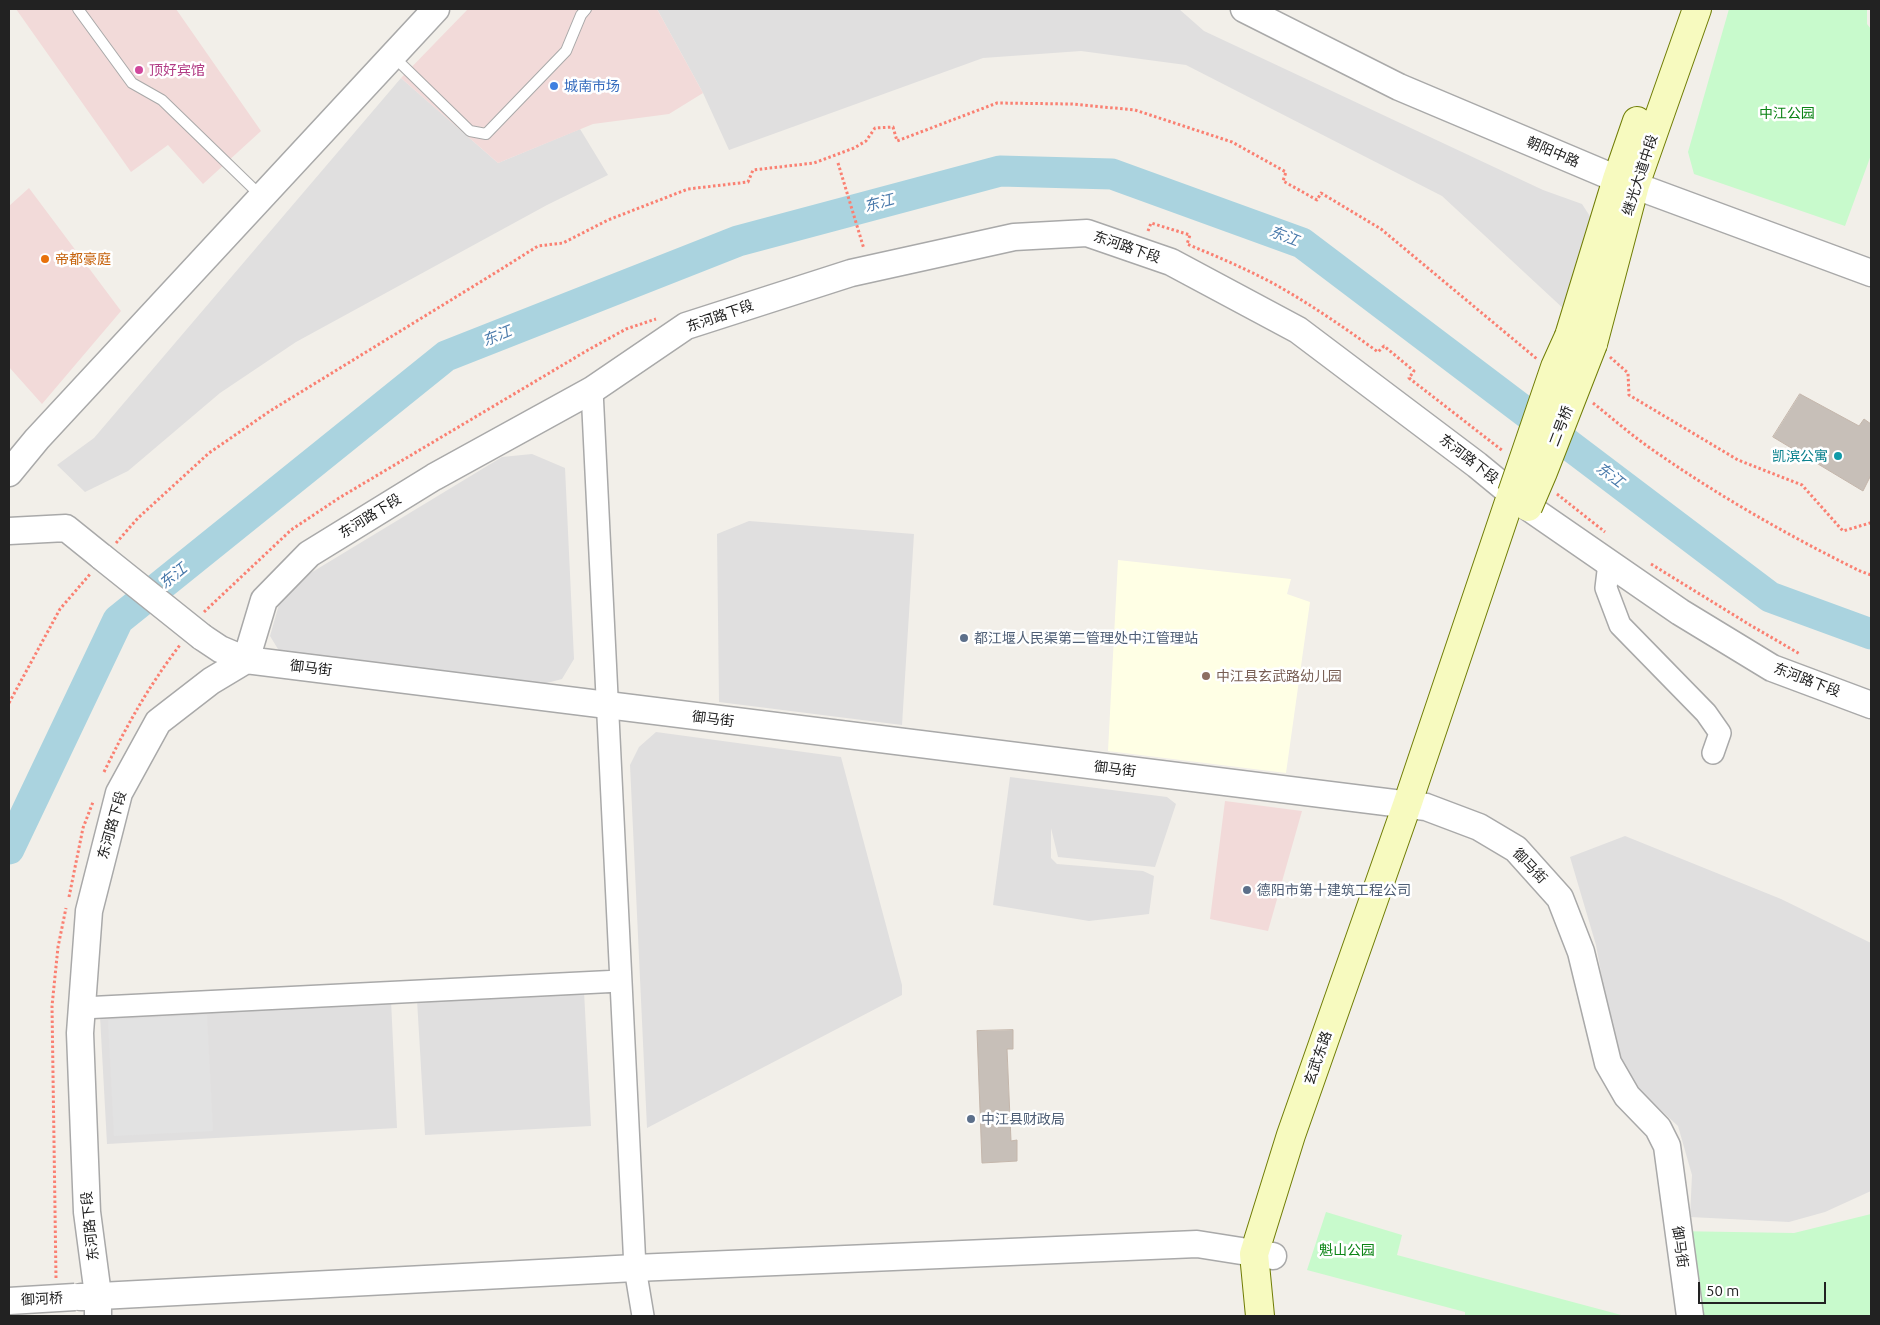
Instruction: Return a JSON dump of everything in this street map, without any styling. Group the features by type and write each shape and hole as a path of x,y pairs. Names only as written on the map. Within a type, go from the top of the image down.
{"main road":[{"name":"继光大道中段","path":"1585,340 1626,182 1677,9"},
{"name":"继光大道中段","path":"1626,182 1697,9"},
{"name":"二号桥","path":"1416,806 1520,500 1543,472 1585,340"},
{"name":"玄武东路","path":"1260,1316 1264,1255 1292,1135 1416,806"},
{"name":"玄武东路","path":"1264,1255 1279,1316"}],"street":[{"path":"9,473 44,432 436,9"},
{"name":"朝阳中路","path":"1244,9 1399,87 1626,182 1871,274"},
{"name":"东河路下段","path":"82,1298 87,1212 80,1032 89,911 120,793 158,722 211,681 246,660 264,600 309,554 434,477 592,390 686,326 842,276 1014,237 1087,233 1171,262 1298,330 1477,465 1520,500 1680,612 1772,668 1871,705"},
{"path":"592,390 635,1268 643,1316"},
{"path":"9,531 66,528 102,559"},
{"name":"御马街","path":"102,559 195,632 220,649 246,660 1416,806 1479,827 1516,849 1560,898 1581,952 1608,1063 1627,1096 1658,1128 1667,1146 1690,1316"},
{"path":"1609,562 1606,588 1620,625 1701,709 1720,733 1713,753"},
{"path":"82,1008 620,981"},
{"name":"御河桥","path":"9,1301 635,1268 1197,1244 1264,1255"}],"lane":[{"path":"78,9 132,83 162,100 262,196"},
{"path":"392,56 470,131 486,134 566,51 581,15 586,9"}],"path":[{"path":"9,702 60,609 138,518 209,453 270,411 538,246 564,243 608,220 688,189 748,182 753,170 814,163 854,148 866,141 875,128 893,126 897,140 998,103 1072,104 1135,110 1232,142 1286,172 1283,181 1317,200 1321,193 1381,228 1543,364"},
{"path":"838,163 866,258"},
{"path":"1148,232 1151,223 1190,236 1187,244 1278,286 1330,318 1378,352 1384,346 1414,371 1409,378 1509,456"},
{"path":"103,773 129,721 153,680 195,632 291,530 338,498 626,329 657,318"},
{"path":"626,329 629,334"},
{"path":"1585,340 1628,374 1628,395 1738,460 1802,485 1843,531 1870,523 1871,526"},
{"path":"1588,399 1649,447 1710,488 1795,539 1871,575"},
{"path":"1554,492 1608,534"},
{"path":"1649,562 1750,625 1805,656"},
{"path":"82,1298 52,1006 58,946 83,828 93,801"}],"shaded area":[{"name":"顶好宾馆","path":"16,9 176,9 261,131 203,184 168,145 131,172"},
{"name":"城南市场","path":"468,9 657,9 703,93 669,114 593,124 498,163 401,78"},
{"path":"657,9 1179,9 1204,31 1543,190 1582,204 1597,227 1566,311 1442,196 1186,65 1081,51 983,58 729,150 703,93"},
{"path":"401,78 498,163 580,129 608,175 547,205 296,342 220,393 128,471 85,492 57,465 94,438"},
{"name":"帝都豪庭","path":"29,188 121,311 42,404 9,367 9,206"},
{"path":"532,454 565,468 574,659 562,679 543,684 427,669 281,654 270,636 280,601 309,574 502,457"},
{"path":"749,521 914,534 902,725 719,702 717,534"},
{"name":"中江县玄武路幼儿园","path":"1118,560 1291,579 1287,594 1310,602 1286,773 1108,751"},
{"path":"656,732 841,757 902,985 902,995 647,1128 630,765 639,747"},
{"path":"1010,777 1167,797 1176,804 1155,867 1058,857 1051,828 1051,858 1057,864 1143,871 1154,876 1149,914 1089,921 993,905"},
{"name":"德阳市第十建筑工程公司","path":"1225,801 1302,811 1268,931 1210,919"},
{"path":"1625,836 1781,899 1871,943 1871,1191 1825,1212 1789,1222 1690,1217 1692,1175 1678,1126 1619,1072 1596,945 1570,857"},
{"path":"584,991 591,1126 425,1135 417,1000"},
{"path":"391,1000 397,1128 107,1144 100,1016"},
{"path":"207,1015 213,1131 114,1136 108,1020"}],"green space":[{"name":"中江公园","path":"1729,9 1867,9 1867,24 1871,29 1871,155 1845,226 1694,174 1688,152"},
{"name":"魁山公园","path":"1326,1212 1402,1235 1397,1255 1625,1316 1465,1316 1465,1312 1307,1270"},
{"path":"1871,1214 1871,1316 1678,1316 1673,1231 1794,1233"}],"building":[{"name":"凯滨公寓","path":"1800,394 1859,426 1864,419 1871,424 1871,475 1863,491 1773,437"},
{"path":"1013,1030 1013,1049 1007,1049 1011,1141 1017,1140 1017,1161 982,1163 977,1031"}],"waterway":[{"name":"东江","path":"9,849 118,620 446,356 738,241 1000,171 1112,174 1302,243 1770,597 1871,634"}],"place":[{"name":"顶好宾馆","path":"139,70"},
{"name":"城南市场","path":"554,86"},
{"name":"帝都豪庭","path":"45,259"},
{"name":"凯滨公寓","path":"1838,456"},
{"name":"都江堰人民渠第二管理处中江管理站","path":"964,638"},
{"name":"中江县玄武路幼儿园","path":"1206,676"},
{"name":"德阳市第十建筑工程公司","path":"1247,890"},
{"name":"中江县财政局","path":"971,1119"}]}
